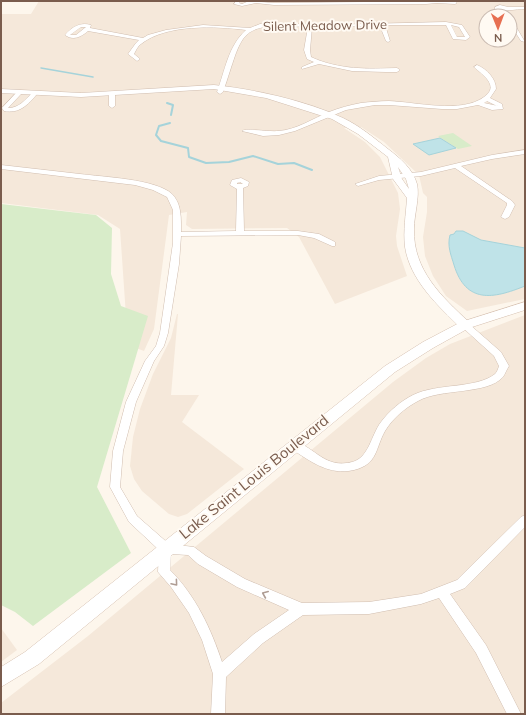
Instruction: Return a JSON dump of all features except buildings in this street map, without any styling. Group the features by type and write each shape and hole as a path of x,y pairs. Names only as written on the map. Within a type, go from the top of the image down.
{"main road":[{"name":"Lake Saint Louis Boulevard","path":"1,678 32,658 390,369 428,345 465,325 525,306"}],"street":[{"path":"239,1 236,3 242,5 252,2 374,4 455,3 453,1"},
{"path":"497,1 502,8"},
{"name":"Silent Meadow Drive","path":"221,90 233,50 239,40 250,29 272,24 310,26 448,24"},
{"path":"382,24 388,41"},
{"path":"137,59 131,54 132,51 144,40 158,34 187,27 214,26 250,29"},
{"path":"310,26 307,50 308,58 318,64 333,68 382,71 398,70"},
{"path":"88,29 144,40"},
{"path":"518,30 524,42"},
{"path":"304,68 318,64"},
{"path":"245,131 265,135 284,134 349,107 368,104 389,103 443,108 466,106 478,103 487,98 494,91 494,86 488,75 477,68"},
{"path":"1,91 34,94 112,95 180,90 221,90 258,96 300,105 341,120 359,130 404,167 414,190 409,234 410,251 416,269 436,298 498,354 504,366 499,375 489,382 446,388 417,397 392,414 378,434 372,454 364,462 353,466 339,468 325,466 294,445"},
{"path":"19,93 5,108 6,110 16,110 20,108 34,94"},
{"path":"112,95 112,106"},
{"path":"478,103 492,108 501,108 500,105 487,98"},
{"path":"358,184 379,178 409,176 432,172 492,157 525,152"},
{"path":"392,156 393,169 405,191 412,197"},
{"path":"456,166 510,202 511,205 505,217"},
{"path":"1,167 135,183 162,191 172,199 177,208 178,234 164,333 160,346 150,362 131,402 118,451 115,487 133,519 166,549 190,550 202,560 241,583 301,609 369,608 421,599 461,584 525,520"},
{"path":"240,187 240,233"},
{"path":"178,234 298,233 316,236 332,244"},
{"path":"166,549 164,572 175,583 193,609 208,639 220,674 218,714"},
{"path":"442,592 481,649 514,714"},
{"path":"220,674 246,647 269,629 301,609"}],"shaded area":[{"path":"39,1 525,1 525,299 467,311 446,296 433,276 425,256 423,237 427,212 427,197 423,193 419,175 384,142 361,127 344,128 365,142 380,157 398,193 400,209 396,236 397,246 407,276 335,304 299,237 287,228 192,229 186,225 187,212 169,215 154,329 144,351 128,345 120,229 98,215 1,203 1,14 31,14"},
{"path":"177,314 171,395 199,395 182,422 244,469 187,514 178,517 169,514 142,491 134,479 130,466 133,437 140,409 153,374 171,338"},
{"path":"525,315 525,714 1,714 1,703 88,636 393,382 426,358 450,344"},
{"path":"1,628 17,650 1,662"}],"green space":[{"path":"453,133 472,146 458,149 438,136"},
{"path":"1,204 96,215 112,228 111,274 121,306 148,316 97,487 131,553 33,626 15,612 1,605"}],"water":[{"path":"440,138 456,148 429,155 413,144"},
{"path":"456,231 463,231 481,240 525,248 525,286 502,294 492,295 482,295 473,292 466,287 459,278 450,250 450,235 454,234"}],"waterway":[{"path":"41,68 93,77"},
{"path":"167,103 173,105 171,115"},
{"path":"170,123 159,126 156,135 161,141 188,148 189,157 206,163 229,162 253,156 278,164 294,163 312,170"}]}
